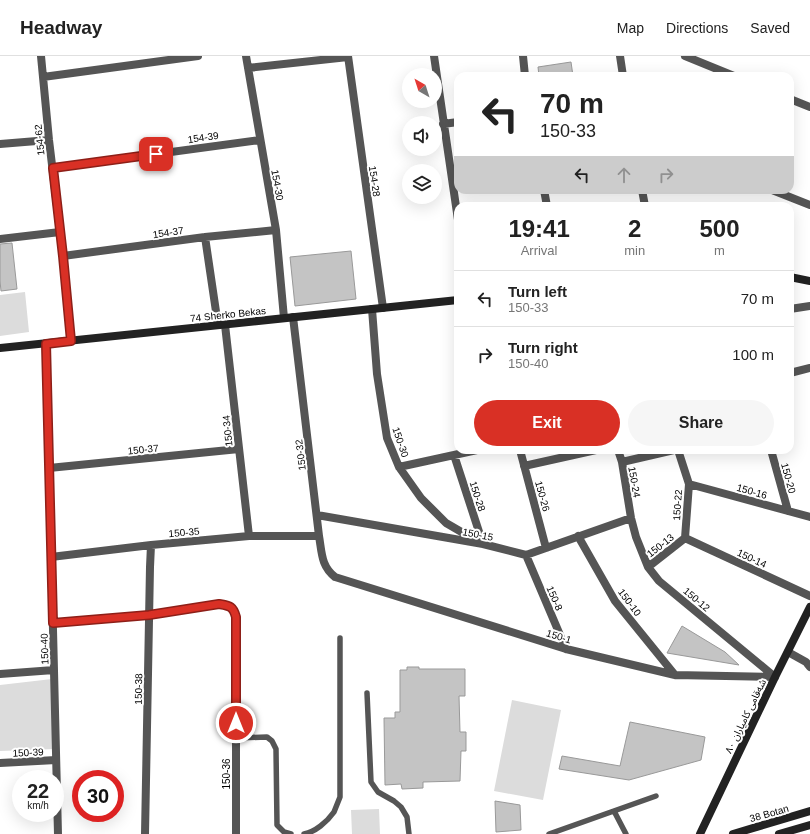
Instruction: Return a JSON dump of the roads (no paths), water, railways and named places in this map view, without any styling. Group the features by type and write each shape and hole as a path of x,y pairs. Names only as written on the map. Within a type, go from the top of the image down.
{"street":[{"name":"154-62","path":"41,56 71,341"},
{"path":"43,77 198,56"},
{"name":"154-30","path":"246,56 276,230 284,318"},
{"path":"434,56 455,202"},
{"path":"523,56 525,72"},
{"path":"620,56 622,72"},
{"path":"685,56 724,72"},
{"path":"248,68 348,57"},
{"name":"154-28","path":"348,57 383,308"},
{"path":"794,101 810,107"},
{"path":"443,124 454,123"},
{"path":"0,144 49,140"},
{"name":"154-39","path":"53,168 260,140"},
{"path":"782,194 810,205"},
{"name":"154-37","path":"63,256 205,237 276,230"},
{"path":"0,239 60,232"},
{"name":"150-34","path":"205,237 221,325 239,449 249,536"},
{"path":"794,278 810,281"},
{"name":"74 Sherko Bekas","path":"0,348 454,300"},
{"path":"794,308 810,306"},
{"name":"150-30","path":"372,309 377,374 387,438 399,467 422,498 446,523 483,544"},
{"name":"150-32","path":"293,317 323,562 326,568 335,577 344,580"},
{"name":"150-40","path":"46,344 58,834"},
{"path":"794,372 810,368"},
{"name":"150-37","path":"49,468 239,449"},
{"path":"399,467 459,454"},
{"name":"150-26","path":"521,454 546,548"},
{"path":"524,466 578,454"},
{"name":"150-24","path":"619,454 631,518"},
{"path":"622,462 657,454"},
{"name":"150-22","path":"679,454 689,484 685,538"},
{"name":"150-20","path":"772,454 788,511"},
{"name":"150-28","path":"454,455 483,544"},
{"name":"150-16","path":"689,484 810,517"},
{"name":"150-15","path":"317,515 483,544 526,555"},
{"path":"526,555 631,518"},
{"name":"150-12","path":"631,518 636,537 648,567 659,581 775,677"},
{"name":"150-35","path":"51,557 151,545 249,536 319,536"},
{"name":"150-10","path":"578,536 615,601 675,675"},
{"name":"150-13","path":"648,567 685,538"},
{"name":"150-14","path":"685,538 810,596"},
{"name":"150-38","path":"145,834 151,545"},
{"name":"150-8","path":"526,555 566,649"},
{"name":"150-1","path":"344,580 566,649 675,675 775,677"},
{"name":"150-36","path":"149,615 219,604 228,606 234,611 236,617 236,834"},
{"name":"شەقامی کامیاران ٨٠","path":"700,834 810,607"},
{"path":"53,623 149,615"},
{"path":"788,652 806,662 810,667"},
{"path":"0,674 54,670"},
{"name":"150-39","path":"0,763 56,760"},
{"name":"38 Botan","path":"733,834 810,811"},
{"path":"779,834 790,833 810,825"}],"lane":[{"path":"304,834 323,824 334,811 340,797 340,638"},
{"path":"367,693 372,782 378,792 394,801 401,807 407,817 409,834"},
{"path":"236,738 267,737 272,742 276,749 277,825 284,832 291,834"},
{"path":"549,834 656,796"},
{"path":"614,811 626,834"}]}
